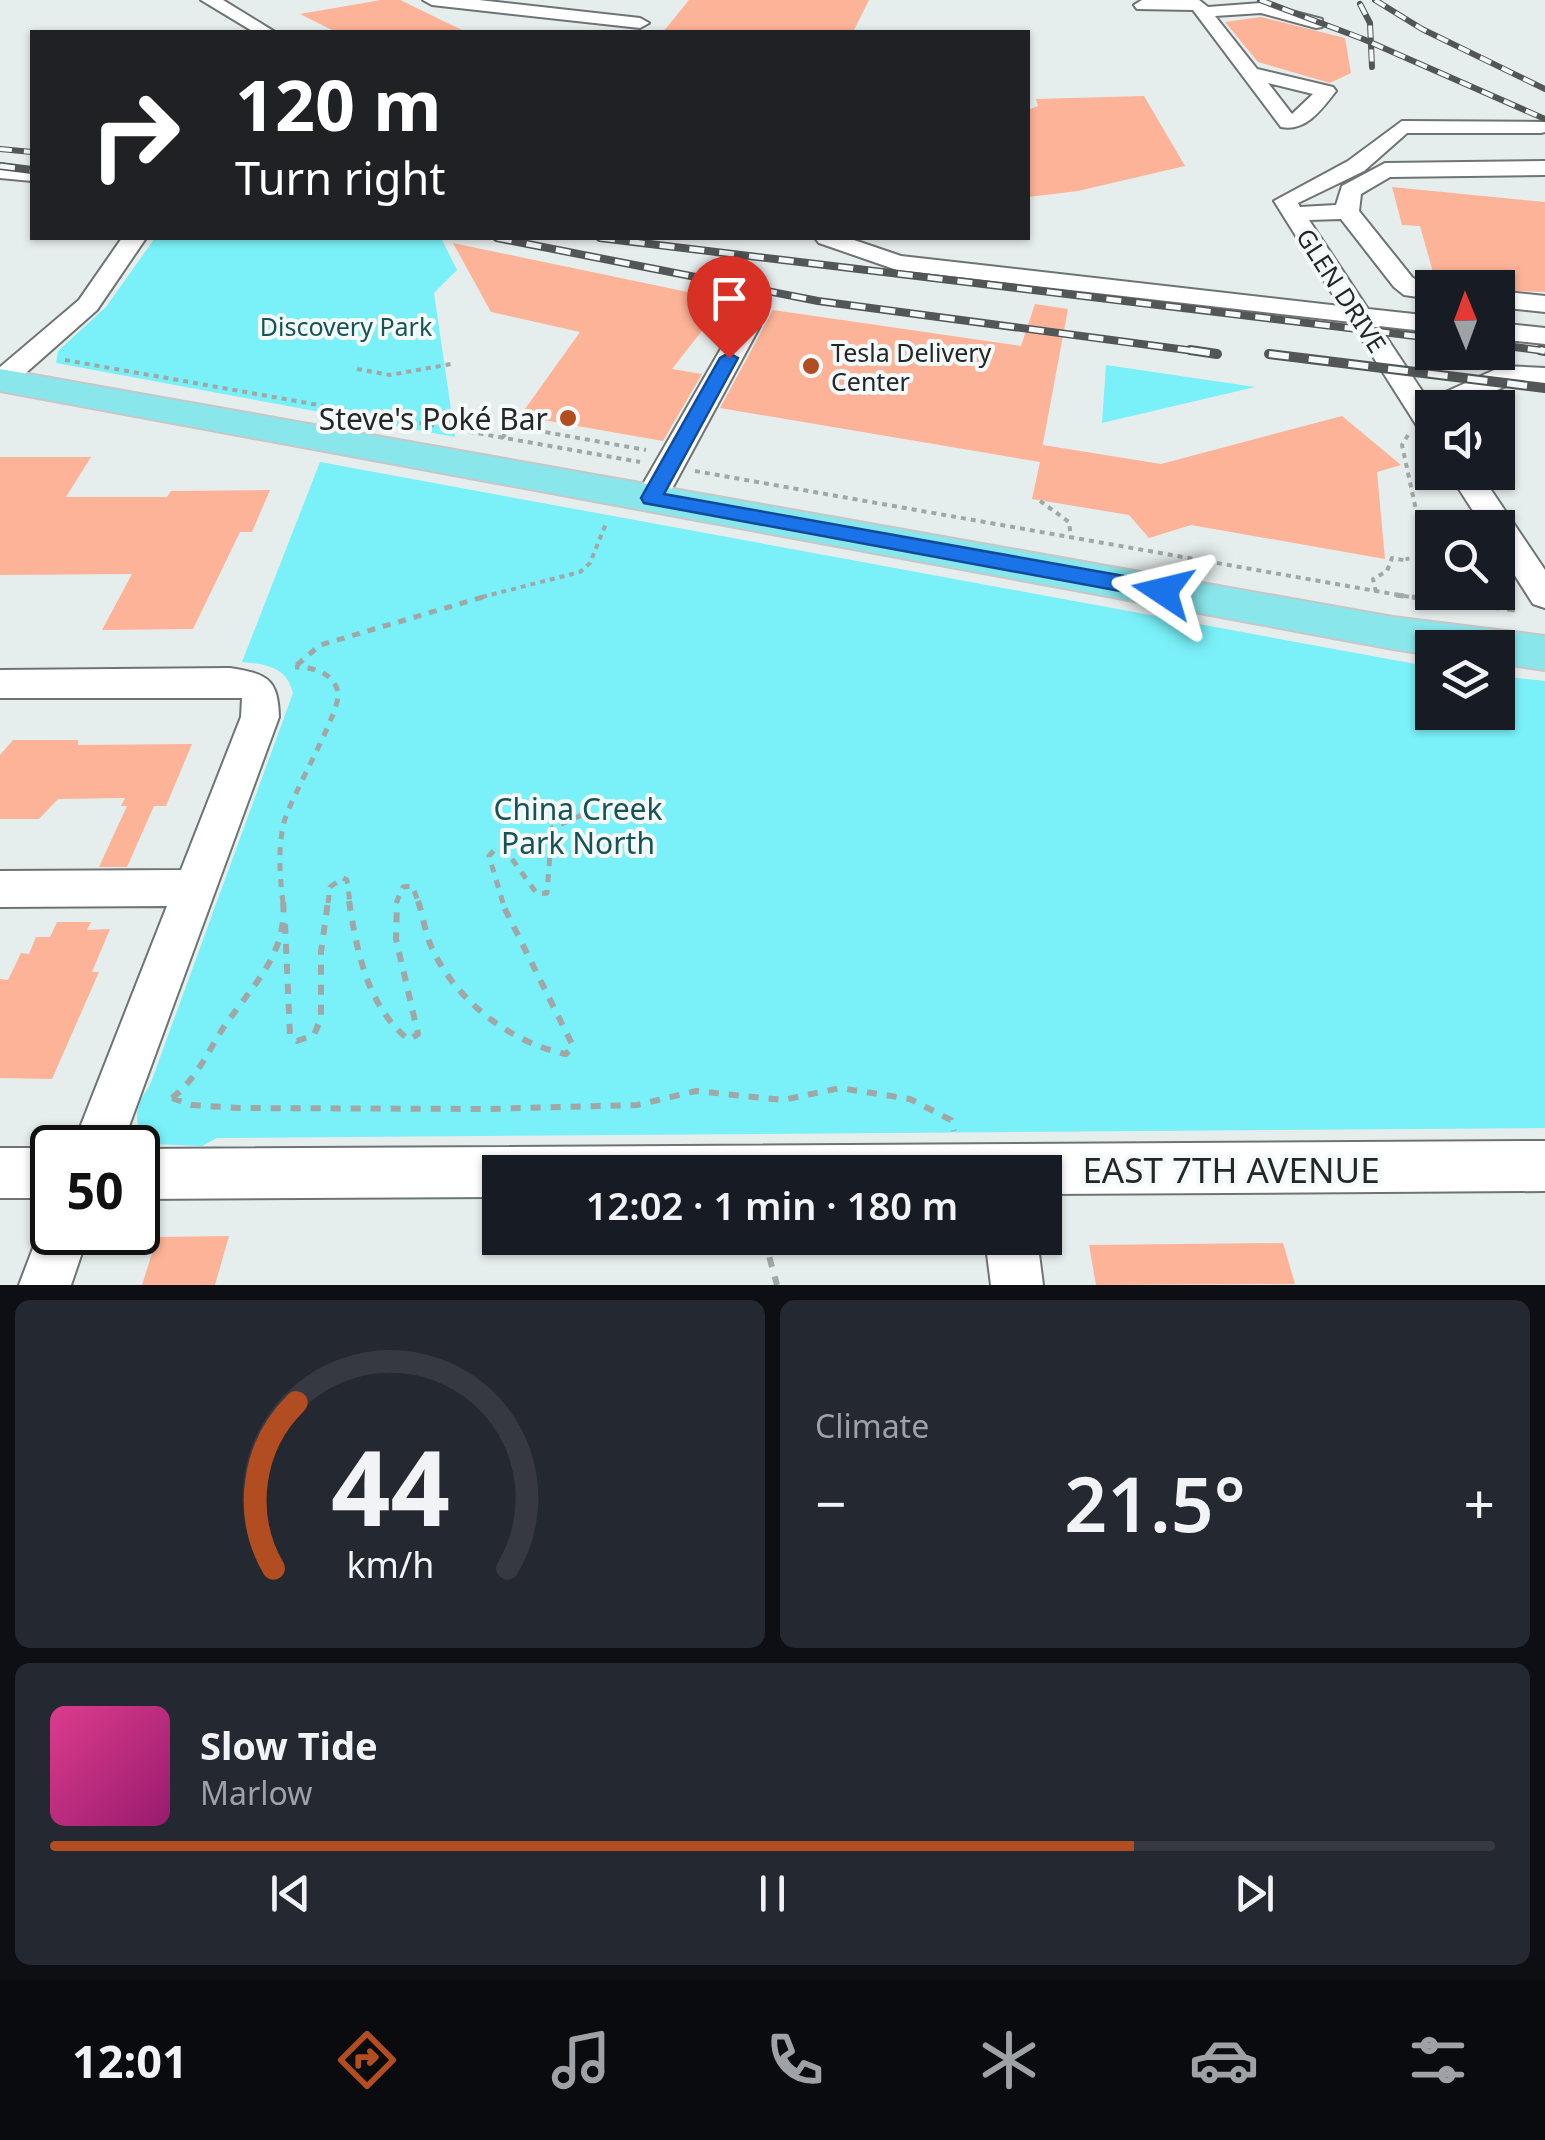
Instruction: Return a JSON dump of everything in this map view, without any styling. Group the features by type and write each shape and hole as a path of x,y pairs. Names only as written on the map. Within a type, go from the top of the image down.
{"main road":[{"path":"0,380 648,480 1393,633 1545,653"}],"street":[{"path":"210,0 262,30"},
{"path":"441,2 592,9 640,22"},
{"path":"441,2 474,18 474,23"},
{"path":"1145,9 1255,3 1316,22"},
{"path":"1208,4 1250,73"},
{"path":"1289,207 1356,166 1402,128 1541,127"},
{"path":"1415,290 1370,283 1347,212 1350,191 1385,170 1545,168"},
{"path":"0,171 30,176"},
{"path":"1289,207 1347,212"},
{"name":"GLEN DRIVE","path":"1289,207 1370,283 1359,315 1415,401"},
{"path":"0,380 88,305 133,240"},
{"path":"832,240 897,264 1415,322"},
{"path":"1515,301 1545,304"},
{"path":"648,480 683,463 747,326"},
{"path":"1515,333 1545,336"},
{"path":"1479,390 1513,372 1545,376"},
{"path":"1475,490 1545,596"},
{"path":"0,684 230,682 250,686 260,693 260,717 105,1125"},
{"path":"0,889 196,888"},
{"name":"EAST 7TH AVENUE","path":"1062,1171 1545,1166"},
{"path":"0,1173 30,1173"},
{"name":"EAST 7TH AVENUE","path":"160,1174 482,1173"},
{"path":"45,1285 56,1255"},
{"path":"1013,1255 1017,1285"}],"path":[{"path":"56,356 625,460 648,480"},
{"path":"357,370 390,375 451,364"},
{"path":"502,438 510,426 582,438 632,447 683,463 1071,538 1415,598"},
{"path":"1415,430 1402,445 1416,510"},
{"path":"531,443 539,431"},
{"path":"576,451 582,438"},
{"path":"625,460 632,447"},
{"path":"1040,500 1068,522 1071,538"},
{"path":"582,815 552,828 547,893 538,894 507,852 496,848 490,856 498,894 573,1046 566,1054 550,1053 512,1034 462,993 432,948 412,886 397,896 396,955 418,1034 410,1040 400,1034 370,988 356,942 347,880 343,878 330,887 321,952 321,1018 314,1036 297,1041 290,1035 278,864 284,822 302,774 336,710 338,692 328,676 313,667 295,667 320,645 524,585 580,576 590,563 607,521"},
{"path":"1376,592 1374,580 1387,571 1392,558 1408,561 1407,557"},
{"path":"285,924 266,972 226,1024 190,1084 172,1098 191,1105 239,1108 487,1109 637,1105 696,1092 783,1100 840,1088 910,1099 951,1120 954,1132"},
{"path":"769,1255 777,1285"}],"green space":[{"name":"Discovery Park","path":"154,240 442,240 457,270 434,293 455,437 56,363 58,351 106,307"},
{"path":"1106,365 1255,387 1102,423"},
{"name":"China Creek Park North","path":"320,462 1415,664 1415,730 1515,730 1515,678 1545,681 1545,1128 217,1138 202,1146 160,1144 160,1125 139,1125 140,1101 150,1085 293,693 281,672 242,662"}],"building":[{"path":"400,0 462,30 332,30 300,14"},
{"path":"689,0 869,0 854,30 665,30"},
{"path":"1261,17 1345,38 1351,73 1330,83 1258,62 1225,22"},
{"path":"1144,96 1185,166 1078,191 1030,197 1030,109 1038,106 1036,99"},
{"path":"1392,187 1545,202 1545,292 1515,291 1515,270 1432,270 1420,226 1402,225"},
{"path":"453,243 726,300 672,369 702,374 663,441 520,416 580,332 491,312"},
{"path":"1035,304 1068,309 1041,454 1043,445 1161,464 1342,416 1401,465 1377,472 1385,559 1191,525 1149,538 1129,515 1032,499 1040,462 720,408 773,310 1021,346"},
{"path":"0,457 91,457 66,497 167,497 171,491 270,490 252,532 240,532 193,629 102,630 132,574 0,575"},
{"path":"13,740 78,740 78,745 192,744 166,806 154,806 127,867 99,867 127,806 121,806 125,798 58,799 39,819 0,819 0,755"},
{"path":"57,922 91,922 87,930 110,929 92,972 99,972 52,1079 0,1078 0,979 8,980 21,953 29,954 36,937 50,937"},
{"path":"229,1236 215,1285 142,1285 151,1255 160,1255 160,1237"},
{"path":"1283,1243 1295,1284 1096,1285 1089,1245"}],"railway":[{"path":"1260,0 1371,42"},
{"path":"1375,0 1422,29 1545,89"},
{"path":"1360,4 1370,23 1371,42"},
{"path":"1371,42 1545,119"},
{"path":"1371,42 1372,67"},
{"path":"0,149 30,152"},
{"path":"0,166 30,170"},
{"path":"507,240 818,301 1209,353"},
{"path":"617,240 1415,336"},
{"path":"1515,347 1545,351 1540,350"},
{"path":"1190,350 1217,354"},
{"path":"1269,354 1545,388"}],"place":[{"name":"Tesla Delivery Center","path":"811,366"},
{"name":"Steve's Poké Bar","path":"568,418"}],"route":[{"path":"729,358 652,498 1163,591"}]}
